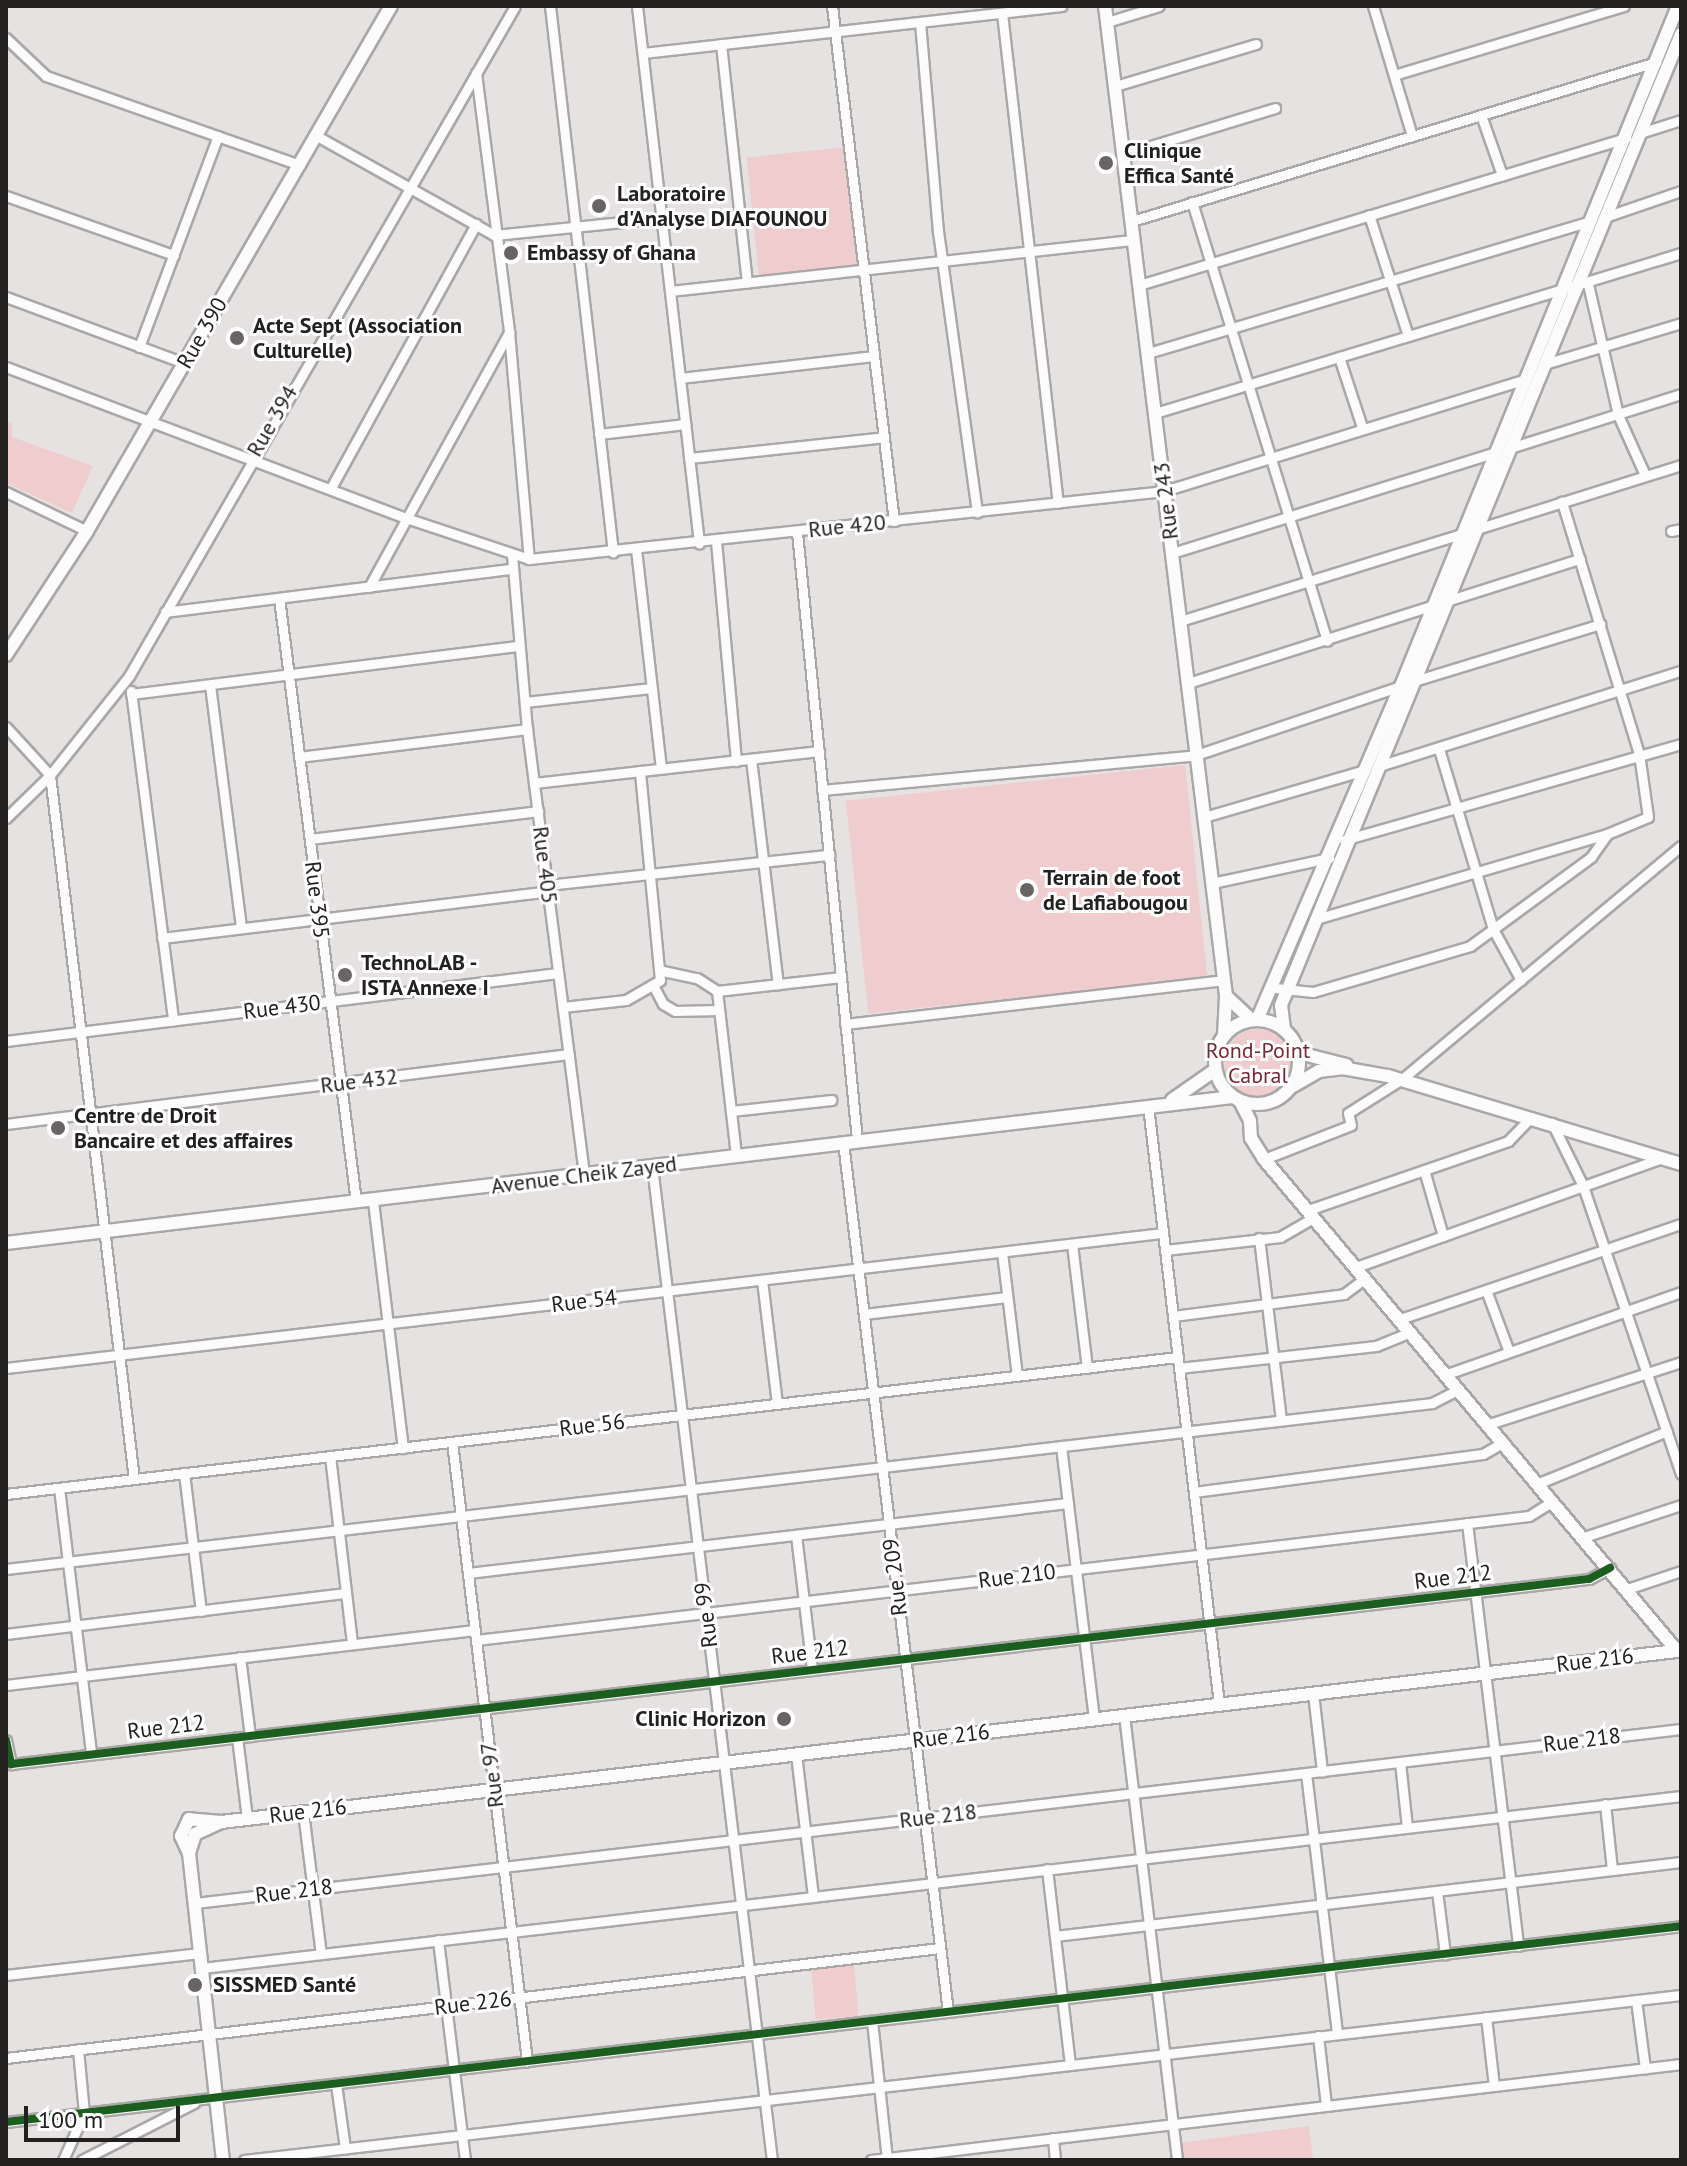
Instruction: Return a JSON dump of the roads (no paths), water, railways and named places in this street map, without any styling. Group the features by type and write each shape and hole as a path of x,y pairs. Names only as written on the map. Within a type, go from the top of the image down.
{"street":[{"name":"Rue 390","path":"6,655 87,531 391,6"},
{"name":"Rue 394","path":"6,818 50,775 129,676 251,457 515,6"},
{"path":"550,6 613,552"},
{"path":"637,6 699,543"},
{"path":"832,6 894,521"},
{"path":"643,53 1061,6"},
{"name":"Rue 243","path":"1105,6 1226,996 1224,1036"},
{"path":"1107,22 1159,6"},
{"path":"1394,75 1624,6"},
{"path":"1678,6 1365,770 1316,919 1281,989 1255,1020 1224,1036 1215,1070 1250,1121 1251,1138 1264,1159 1680,1652"},
{"path":"1375,7 1412,136"},
{"path":"1002,13 1058,503"},
{"path":"920,22 944,261 977,512"},
{"path":"1293,1086 1299,1053 1284,1029 1281,989 1329,858 1343,840 1382,765 1414,681 1583,285 1605,217 1676,57 1681,34"},
{"path":"6,38 46,76 300,165"},
{"path":"721,44 747,283"},
{"path":"1115,86 1256,44"},
{"path":"1132,221 1656,62"},
{"path":"476,72 494,235 509,332 529,559"},
{"path":"1124,154 1275,108"},
{"path":"1481,115 1502,175"},
{"path":"1640,133 1681,120"},
{"path":"139,347 218,136"},
{"path":"317,136 494,235 662,218"},
{"path":"1139,285 1626,138"},
{"path":"1605,217 1681,191"},
{"path":"6,196 174,255"},
{"path":"1192,202 1327,641"},
{"path":"1369,215 1408,336"},
{"path":"1148,353 1591,221"},
{"path":"332,486 476,224"},
{"path":"670,291 1134,240"},
{"path":"1155,413 1681,253"},
{"path":"1583,285 1618,415 1645,475"},
{"path":"6,297 184,363"},
{"path":"1548,363 1681,323"},
{"path":"369,587 509,332"},
{"path":"680,378 874,356"},
{"path":"1339,357 1362,427"},
{"name":"Rue 420","path":"6,367 332,486 406,518 529,559 1164,491 1362,427 1526,379"},
{"path":"1513,447 1681,394"},
{"path":"599,434 685,424"},
{"path":"689,458 884,437"},
{"path":"1172,553 1497,452"},
{"path":"1480,528 1681,465"},
{"path":"6,492 87,531"},
{"path":"1316,919 1607,834 1648,817 1639,754 1562,502"},
{"name":"Rue 209","path":"797,532 845,1024 858,1269 948,2012"},
{"path":"1180,621 1464,533"},
{"path":"716,541 736,761"},
{"path":"636,549 661,769"},
{"name":"Rue 405","path":"512,555 527,729 584,1176"},
{"path":"1188,683 1447,605 1580,559"},
{"path":"165,612 511,569"},
{"name":"Rue 395","path":"279,598 330,1001 344,1083 356,1202"},
{"path":"1414,681 1601,624"},
{"path":"131,694 519,646"},
{"path":"1382,765 1681,671"},
{"path":"129,676 173,1020"},
{"path":"210,685 241,928"},
{"path":"822,790 1196,755 1401,686"},
{"path":"525,702 651,688"},
{"path":"6,727 50,775 108,1231 134,1479"},
{"path":"299,757 527,729"},
{"path":"1343,840 1458,810 1681,744"},
{"path":"1439,749 1493,929 1521,980"},
{"path":"534,783 819,751"},
{"path":"751,759 778,984"},
{"path":"1204,817 1365,770"},
{"path":"563,1007 626,1000 654,987 663,971 640,771"},
{"path":"310,839 538,811"},
{"path":"1281,989 1313,992 1470,946 1591,857 1607,834"},
{"path":"1264,1159 1351,1125 1348,1113 1402,1079 1681,846"},
{"path":"162,938 652,874 829,855"},
{"path":"1212,883 1329,858"},
{"path":"663,971 697,978 717,991 841,977"},
{"name":"Rue 430","path":"6,1041 558,973"},
{"path":"845,1024 1224,980"},
{"path":"654,987 663,1004 675,1011 719,1010"},
{"path":"717,991 736,1156"},
{"path":"1226,996 1255,1020 1284,1029"},
{"path":"1299,1053 1388,1076"},
{"name":"Rue 432","path":"6,1124 569,1054"},
{"path":"1250,1121 1261,1105 1319,1071 1342,1068 1402,1079 1681,1164"},
{"name":"Avenue Cheik Zayed","path":"1162,1104 1215,1070"},
{"path":"1236,1099 1261,1105"},
{"name":"Avenue Cheik Zayed","path":"6,1243 584,1176 1162,1104 1236,1099"},
{"path":"731,1111 831,1100"},
{"path":"1148,1106 1219,1704"},
{"path":"1165,1250 1280,1237 1311,1213 1508,1141 1531,1117"},
{"path":"1552,1123 1583,1186 1681,1474"},
{"path":"1356,1267 1662,1158"},
{"name":"Rue 99","path":"652,1166 772,2160"},
{"path":"1424,1170 1443,1236"},
{"path":"373,1201 403,1448"},
{"path":"1400,1319 1681,1224"},
{"name":"Rue 54","path":"6,1368 1163,1233"},
{"path":"1259,1238 1281,1420"},
{"path":"1072,1244 1087,1368"},
{"path":"1002,1252 1017,1376"},
{"path":"1173,1316 1344,1294 1365,1278"},
{"path":"762,1280 777,1404"},
{"path":"1486,1290 1509,1352"},
{"path":"1447,1374 1681,1292"},
{"path":"864,1314 1007,1297"},
{"name":"Rue 56","path":"6,1494 1087,1368 1273,1357 1376,1346 1411,1332"},
{"path":"1489,1424 1681,1362"},
{"path":"6,1569 1432,1403 1459,1389"},
{"path":"1539,1483 1667,1431"},
{"name":"Rue 97","path":"452,1442 527,2061"},
{"path":"1194,1492 1483,1454 1504,1442"},
{"path":"1061,1446 1094,1719"},
{"path":"330,1456 352,1644"},
{"path":"184,1473 201,1611"},
{"path":"59,1488 91,1754"},
{"name":"Rue 210","path":"6,1685 352,1644 706,1613 1529,1516 1553,1501"},
{"path":"468,1573 1068,1503"},
{"path":"1584,1537 1681,1505"},
{"path":"1467,1523 1518,1946"},
{"path":"796,1535 812,1670"},
{"name":"Rue 212","path":"6,1740 11,1764 1589,1579 1610,1568"},
{"path":"1627,1589 1681,1571"},
{"path":"6,1634 346,1593"},
{"name":"Rue 216","path":"195,1903 189,1853 195,1834 221,1822 1680,1652"},
{"path":"240,1657 250,1736"},
{"path":"1313,1693 1322,1771"},
{"path":"1124,1715 1177,2160"},
{"name":"Rue 218","path":"195,1903 1681,1729"},
{"path":"237,1737 247,1818"},
{"path":"796,1754 813,1897"},
{"path":"1400,1762 1407,1827"},
{"path":"1306,1773 1337,2034"},
{"path":"202,1968 1681,1796"},
{"path":"1605,1804 1612,1870"},
{"path":"303,1812 321,1954"},
{"path":"1055,1936 1681,1862"},
{"path":"1047,1869 1070,2065"},
{"path":"1437,1891 1445,1954"},
{"path":"195,1903 223,2160"},
{"path":"6,2122 1681,1926"},
{"path":"438,1940 465,2160"},
{"name":"Rue 226","path":"6,2058 940,1948"},
{"path":"6,1975 200,1953"},
{"path":"244,2160 1681,1995"},
{"path":"1636,2000 1645,2068"},
{"path":"1486,2017 1494,2086"},
{"path":"872,2021 887,2159"},
{"path":"1318,2036 1326,2105"},
{"path":"63,2160 84,2113 78,2049"},
{"path":"871,2160 1681,2064"},
{"path":"336,2084 345,2148"},
{"path":"82,2160 200,2100"},
{"path":"1053,2138 1055,2160"},
{"path":"976,2148 977,2160"}],"place":[{"name":"Clinique Effica Santé","path":"1106,163"},
{"name":"Laboratoire d'Analyse DIAFOUNOU","path":"599,206"},
{"name":"Embassy of Ghana","path":"511,253"},
{"name":"Acte Sept (Association Culturelle)","path":"237,338"},
{"name":"Terrain de foot de Lafiabougou","path":"1027,890"},
{"name":"TechnoLAB - ISTA Annexe I","path":"345,975"},
{"name":"Centre de Droit Bancaire et des affaires","path":"58,1128"},
{"name":"Clinic Horizon","path":"784,1719"},
{"name":"SISSMED Santé","path":"195,1985"}],"park label":[{"name":"Rond-Point Cabral","path":"1258,1062"}]}
